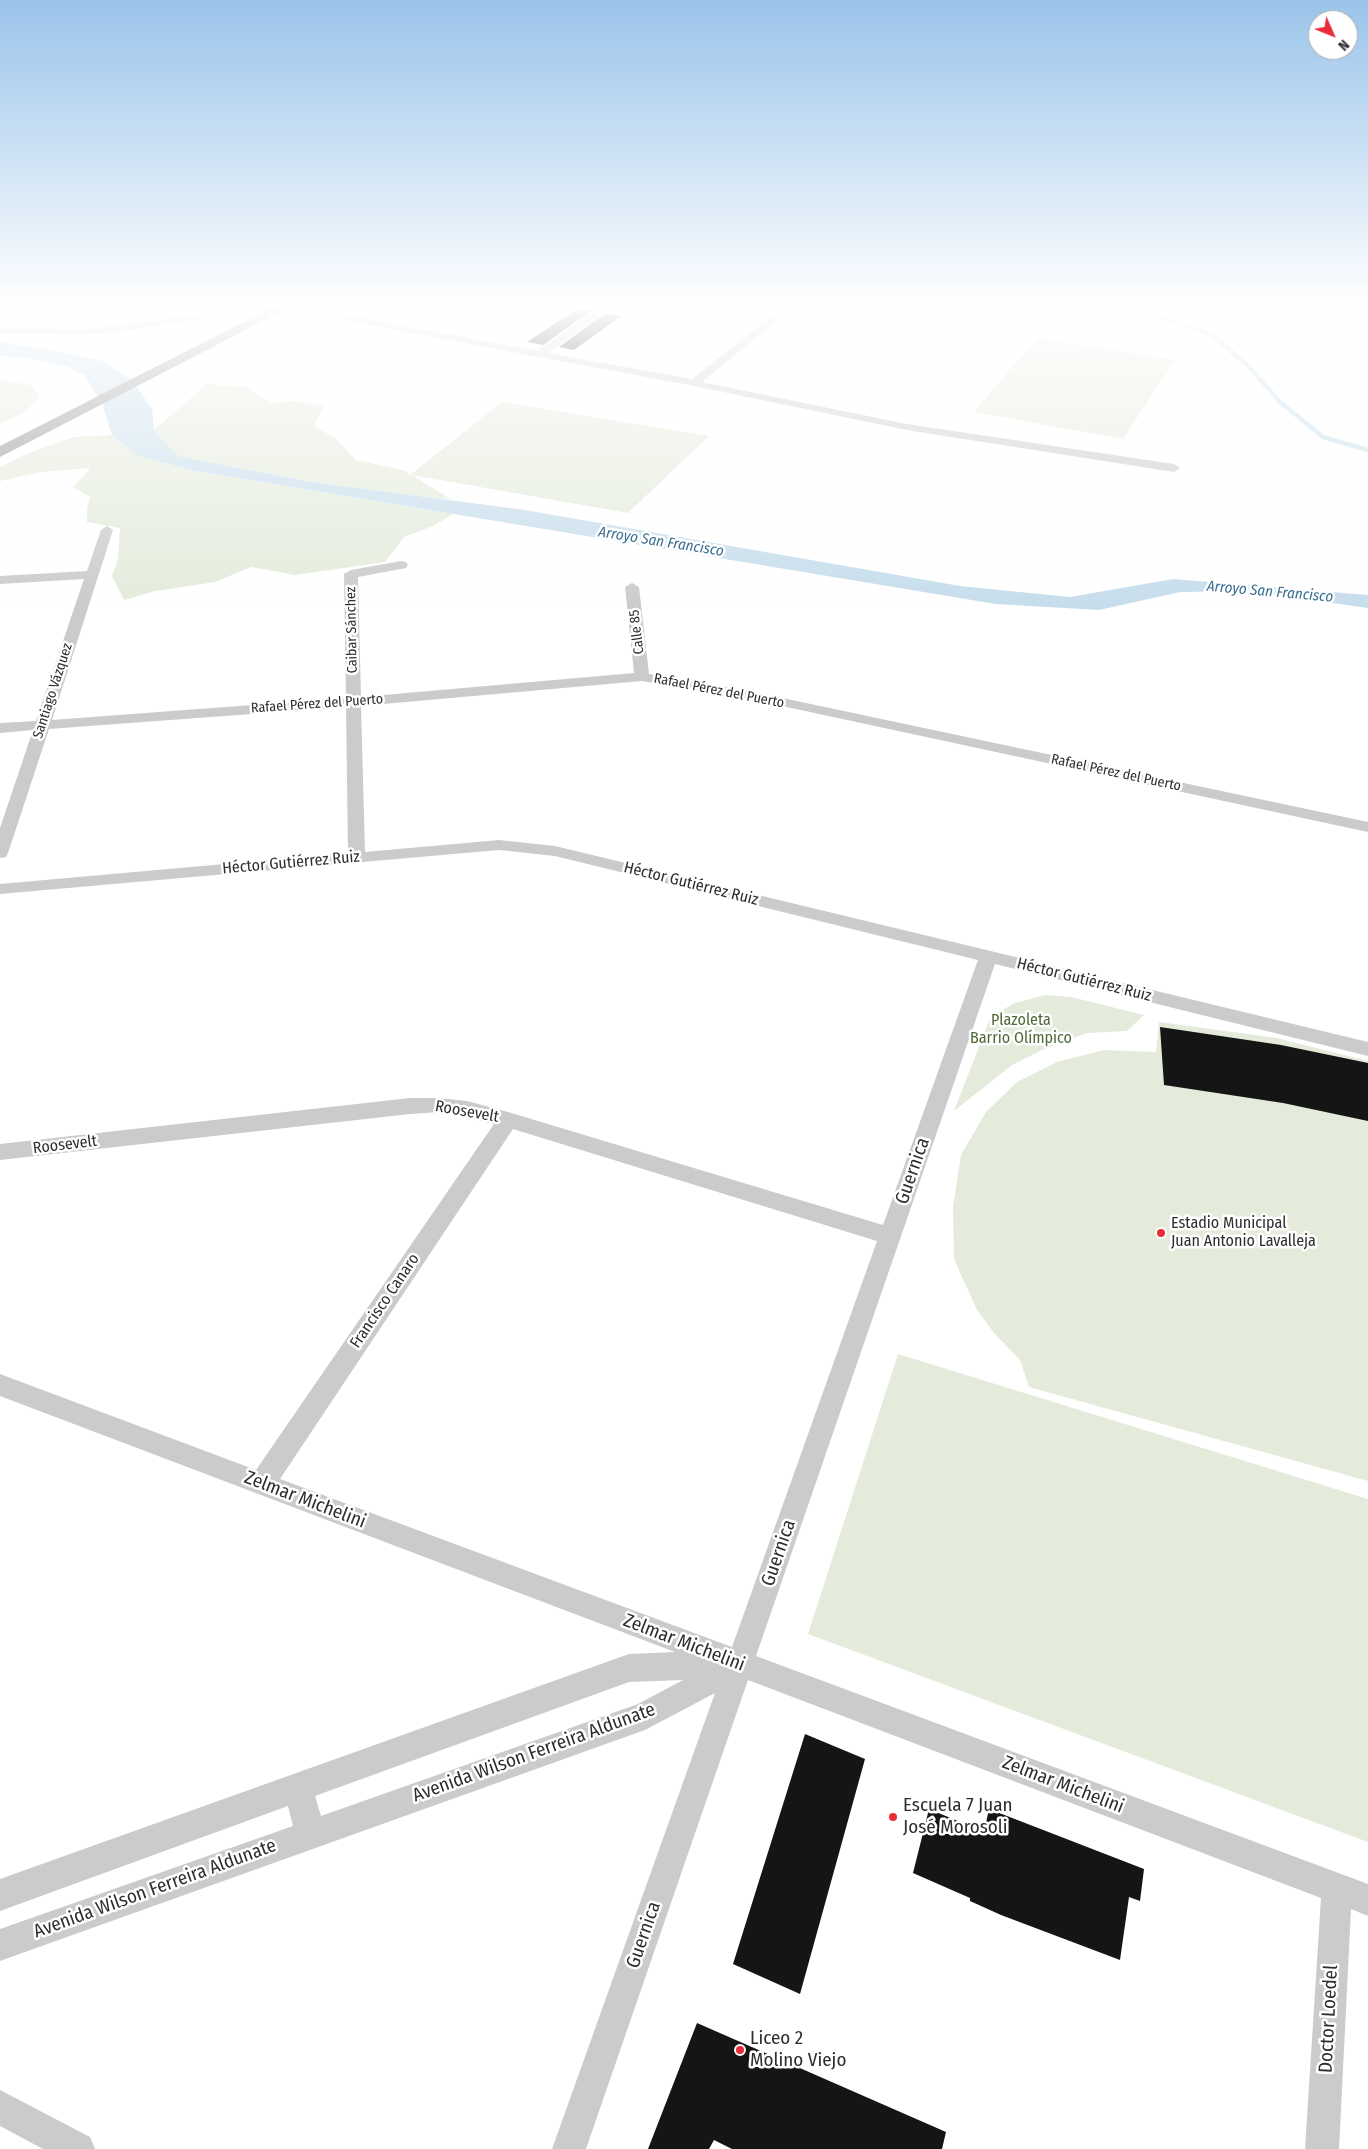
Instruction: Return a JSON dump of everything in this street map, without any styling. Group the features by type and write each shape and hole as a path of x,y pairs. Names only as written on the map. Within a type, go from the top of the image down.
{"highway":[{"path":"3,446 70,407"},
{"path":"3,446 82,407"}],"street":[{"path":"814,407 907,426 1174,468"},
{"name":"Santiago Vázquez","path":"0,853 107,530"},
{"name":"Caibar Sánchez","path":"357,857 351,574 401,565"},
{"path":"0,580 92,575"},
{"name":"Calle 85","path":"632,587 642,677"},
{"name":"Rafael Pérez del Puerto","path":"0,728 354,702 642,677 754,696 1368,827"},
{"name":"Héctor Gutiérrez Ruiz","path":"0,889 498,845 556,851 1368,1048"},
{"name":"Guernica","path":"569,2149 988,957"},
{"name":"Roosevelt","path":"0,1152 410,1106 439,1105 458,1107 508,1120 890,1236"},
{"name":"Francisco Canaro","path":"262,1483 508,1120"},
{"name":"Zelmar Michelini","path":"0,1385 1368,1900"},
{"path":"0,1895 629,1668 740,1664"},
{"name":"Avenida Wilson Ferreira Aldunate","path":"0,1945 310,1833 645,1716 740,1664"},
{"path":"298,1788 310,1833"},
{"name":"Doctor Loedel","path":"1322,2149 1336,1889"},
{"path":"0,2107 78,2149"}],"green space":[{"path":"0,407 30,407 25,412 0,423"},
{"path":"180,407 323,407 314,426 335,438 356,460 403,470 410,475 495,407 534,407 709,436 628,513 412,475 452,500 312,482 176,456 154,430"},
{"path":"978,407 1144,407 1123,439 974,412"},
{"path":"112,435 138,456 195,471 453,514 433,526 404,537 385,562 295,575 251,567 215,582 155,591 124,600 112,576 118,559 120,528 87,522 87,508 90,497 73,487 91,468 41,472 0,481 0,467 29,453 74,437"},
{"name":"Plazoleta Barrio Olímpico","path":"1045,995 1071,997 1144,1015 1127,1031 1087,1033 1042,1050 1012,1065 954,1111 991,1016 1015,1003"},
{"name":"Estadio Municipal Juan Antonio Lavalleja","path":"1159,1022 1277,1038 1368,1061 1368,1481 1029,1387 1020,1360 994,1333 977,1310 954,1259 953,1207 961,1155 986,1112 1017,1082 1057,1062 1104,1050 1156,1052"},
{"path":"898,1354 1368,1499 1368,1842 808,1634"}],"water":[{"name":"Arroyo San Francisco","path":"103,407 151,407 154,430 177,456 312,482 525,510 960,586 1070,597 1173,579 1368,595 1368,608 1248,591 1180,592 1099,610 996,604 195,471 138,456 112,435"}],"building":[{"path":"1160,1027 1281,1045 1368,1063 1368,1121 1283,1103 1164,1085"},
{"path":"805,1734 865,1759 800,1994 733,1964"},
{"path":"929,1809 984,1832 989,1809 1144,1869 1140,1901 1129,1897 1120,1960 1001,1915 970,1901 970,1898 913,1873"},
{"name":"Liceo 2 Molino Viejo","path":"697,2023 946,2132 942,2149 732,2149 714,2140 709,2149 648,2149"}],"waterway":[{"path":"1286,407 1323,437 1368,450"}],"place":[{"name":"Estadio Municipal Juan Antonio Lavalleja","path":"1161,1233"},
{"name":"Escuela 7 Juan José Morosoli","path":"893,1817"},
{"name":"Liceo 2 Molino Viejo","path":"740,2050"}]}
